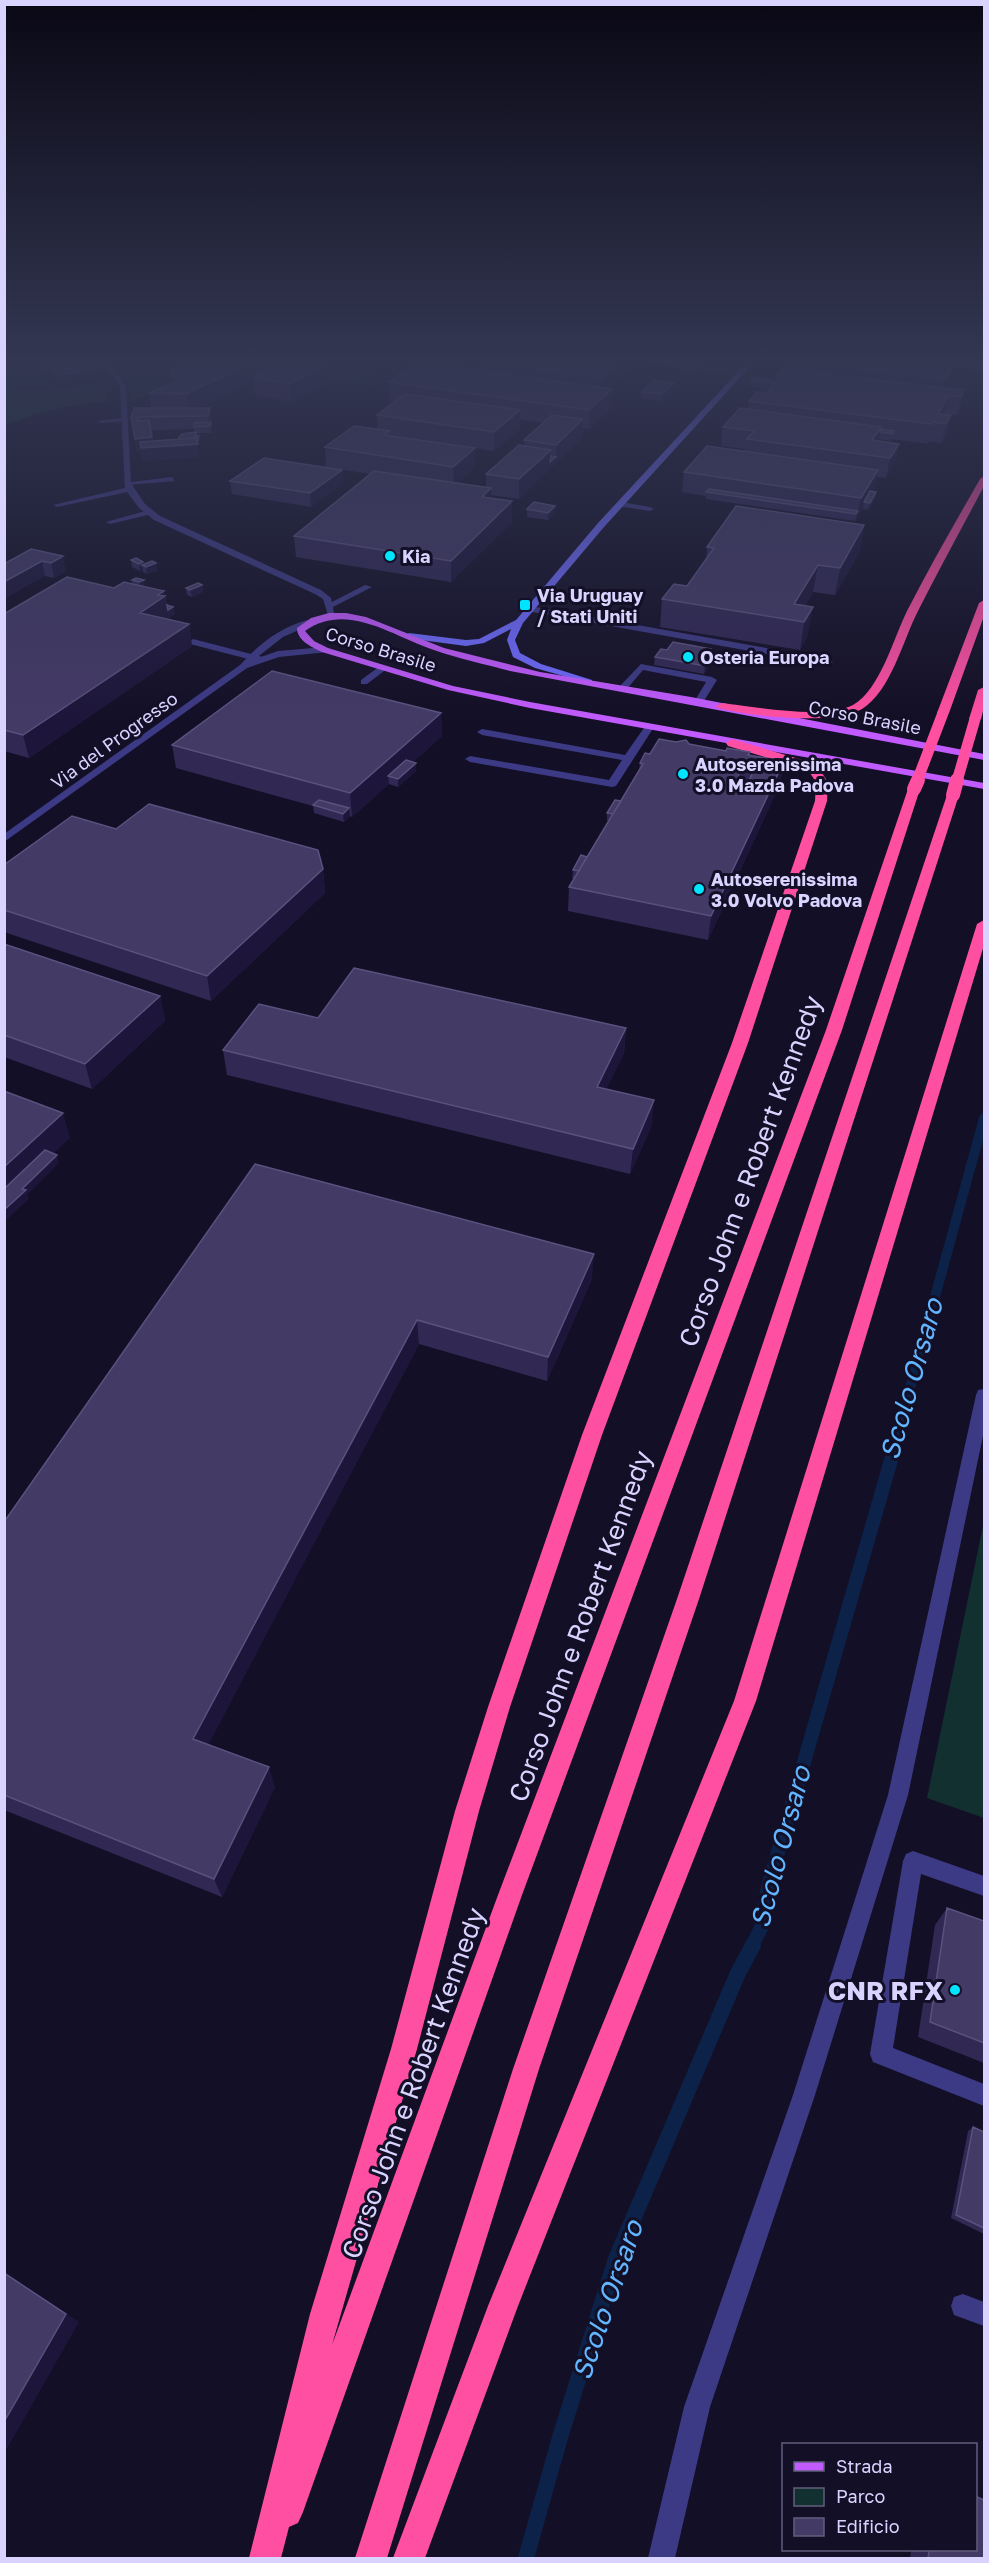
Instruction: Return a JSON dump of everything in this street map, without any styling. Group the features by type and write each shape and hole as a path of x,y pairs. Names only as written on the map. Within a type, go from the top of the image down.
{"highway":[{"path":"722,706 785,714 825,715 856,708 866,701 883,677 912,612 983,481"},
{"name":"Corso John e Robert Kennedy","path":"270,2559 510,1895 834,1030 914,789 984,603"},
{"path":"371,2559 526,2069 688,1599 953,795 984,690"},
{"path":"265,2559 325,2314 404,2049 467,1811 499,1707 592,1435 740,1043 821,801 824,787 819,773 812,767 732,742"},
{"path":"409,2559 503,2306 745,1701 984,924"}],"main road":[{"name":"Corso Brasile","path":"980,784 776,747 732,742 649,727 451,688 326,650 304,638 300,630 307,623 332,616 351,616 429,645 552,678 589,682 722,706 984,757"}],"street":[{"path":"128,481 128,486 149,512 174,526 318,592 327,598 332,616"},
{"path":"57,505 128,486 162,481"},
{"path":"589,682 538,666 516,654 511,640 519,622 643,481"},
{"path":"621,504 650,509"},
{"path":"110,522 149,512"},
{"path":"330,605 368,587"},
{"path":"530,609 828,662"},
{"path":"409,636 449,642 481,641 519,622"},
{"name":"Via del Progresso","path":"4,839 256,658 290,628 307,623"},
{"path":"193,642 256,658"},
{"name":"Via del Progresso","path":"256,658 290,652 326,650"},
{"path":"622,688 640,667 712,680 699,702"},
{"path":"364,682 383,668"},
{"path":"470,759 612,784 649,727"},
{"path":"482,732 628,758"},
{"path":"661,2559 697,2407 804,2095 898,1794 984,1395"},
{"path":"984,1886 913,1861 880,2054 984,2095"}],"green space":[{"path":"984,1521 984,1818 927,1798"}],"building":[{"path":"231,481 327,481 310,493"},
{"path":"362,481 440,481 491,488 482,497 512,501 451,561 294,536"},
{"path":"743,481 872,481 861,498"},
{"path":"709,489 858,511 856,514 706,492"},
{"path":"870,491 876,492 870,503 864,502"},
{"path":"534,502 555,506 548,513 527,509"},
{"path":"736,506 864,525 840,568 818,565 794,604 813,607 804,622 662,599 674,584 687,586 714,548 707,547"},
{"path":"31,549 63,556 51,563 42,561 4,582 4,564"},
{"path":"136,558 143,562 139,564 131,560"},
{"path":"152,561 156,563 146,567 142,565"},
{"path":"67,577 114,588 124,582 164,591 158,595 165,596 140,613 189,624 23,735 4,730 4,614"},
{"path":"136,578 144,580 139,582 132,580"},
{"path":"198,583 202,585 190,590 186,588"},
{"path":"673,642 711,649 706,657 710,658 705,666 655,657 661,649 667,650"},
{"path":"272,671 441,713 350,793 172,745"},
{"path":"659,739 676,742 686,740 689,744 726,751 727,748 750,752 748,755 784,761 711,916 569,887 643,764 640,763 645,753 650,754","holes":["741,770 753,772 748,783 736,781"]},
{"path":"406,760 416,763 398,779 388,776"},
{"path":"319,800 349,808 343,814 313,805"},
{"path":"615,800 621,801 613,814 607,813"},
{"path":"149,804 318,850 323,869 207,976 4,910 4,865 72,816 116,829"},
{"path":"581,855 587,857 579,871 573,870"},
{"path":"4,944 160,996 85,1064 4,1035"},
{"path":"354,968 626,1028 597,1087 654,1100 633,1149 223,1050 259,1004 318,1018"},
{"path":"4,1091 63,1113 4,1167"},
{"path":"45,1150 57,1155 22,1189 26,1190 4,1210 4,1189"},
{"path":"255,1164 594,1254 548,1357 417,1320 193,1739 269,1767 214,1879 4,1795 4,1522"},
{"name":"CNR RFX","path":"947,1908 984,1921 984,2043 930,2022"},
{"path":"973,2127 984,2132 984,2228 956,2215"},
{"path":"4,2273 66,2314 4,2422"},
{"path":"977,2497 984,2500 984,2559 928,2559 929,2551 977,2551"}],"waterway":[{"name":"Scolo Orsaro","path":"890,1461 984,1118"},
{"name":"Scolo Orsaro","path":"752,1946 761,1928 768,1887 891,1460"},
{"name":"Scolo Orsaro","path":"526,2558 561,2434 616,2259 738,1973 753,1945"}],"place":[{"name":"Kia","path":"390,556"},
{"name":"Via Uruguay / Stati Uniti","path":"525,605"},
{"name":"Osteria Europa","path":"688,657"},
{"name":"Autoserenissima 3.0 Mazda Padova","path":"683,774"},
{"name":"Autoserenissima 3.0 Volvo Padova","path":"699,889"},
{"name":"CNR RFX","path":"955,1990"}]}
